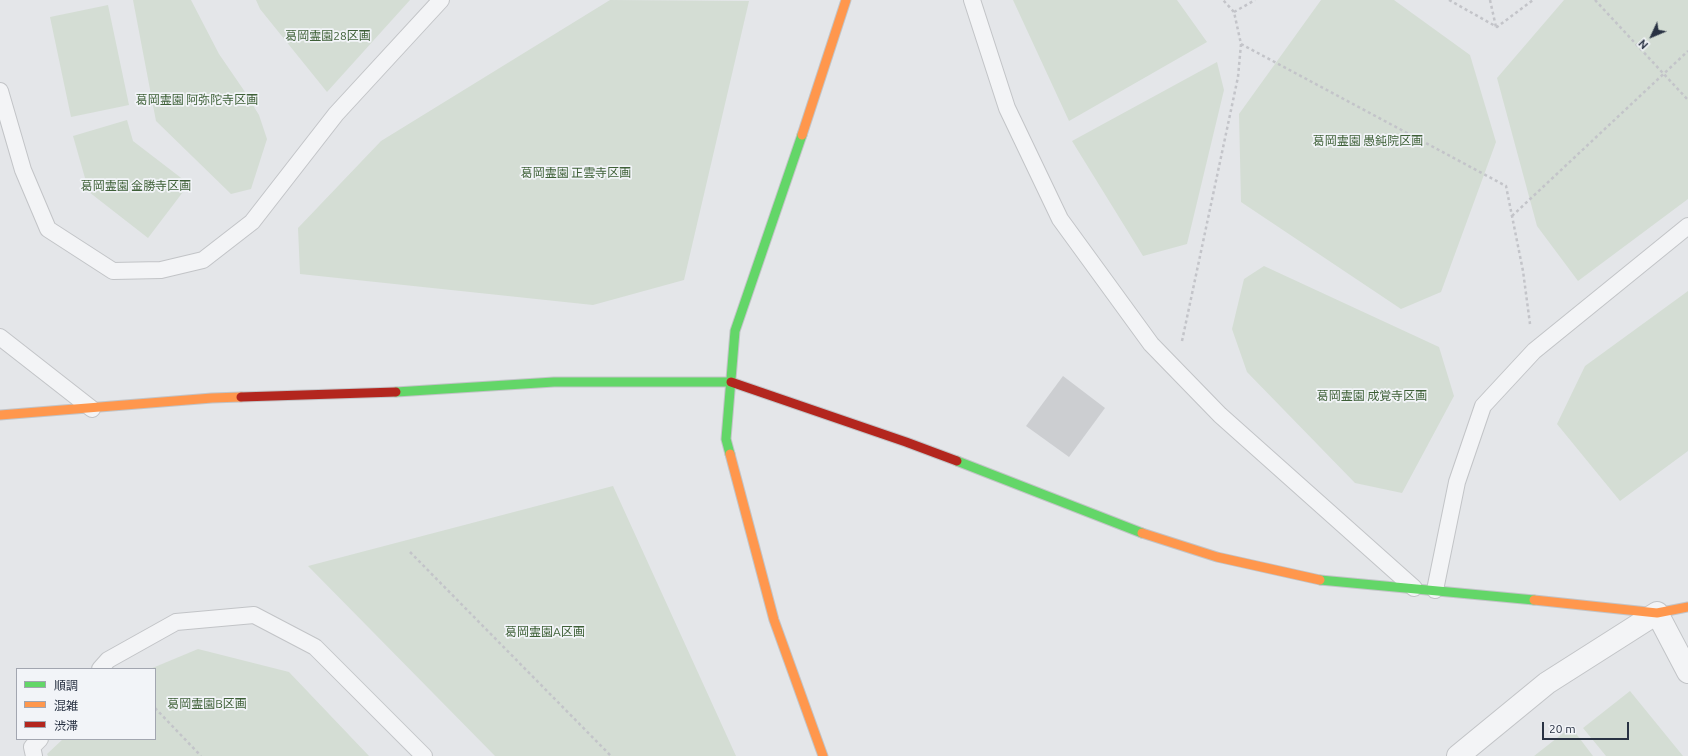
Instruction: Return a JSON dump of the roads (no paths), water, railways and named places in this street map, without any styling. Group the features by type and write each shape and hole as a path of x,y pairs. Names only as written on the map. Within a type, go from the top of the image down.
{"street":[{"path":"823,756 774,620 726,439 735,331 846,0"},
{"path":"0,415 92,409 212,398 392,392 554,382 731,382 913,445 1127,528 1217,557 1320,580 1435,590 1656,613 1688,607"},
{"path":"1656,613 1688,672"},
{"path":"1464,754 1547,683 1656,613"}],"lane":[{"path":"0,91 23,170 48,229 113,271 161,270 203,260 252,222 336,114 441,0"},
{"path":"972,0 1007,108 1060,219 1151,344 1220,415 1414,588"},
{"path":"1435,590 1457,482 1483,406 1534,351 1688,226"},
{"path":"0,337 92,409"},
{"path":"101,668 108,660 176,622 254,615 315,647 424,756"},
{"path":"34,756 32,747 39,740"}],"park label":[{"name":"葛岡霊園28区画","path":"328,36"},
{"name":"葛岡霊園 阿弥陀寺区画","path":"197,100"},
{"name":"葛岡霊園 愚鈍院区画","path":"1368,141"},
{"name":"葛岡霊園 正雲寺区画","path":"576,173"},
{"name":"葛岡霊園 金勝寺区画","path":"136,186"},
{"name":"葛岡霊園 成覚寺区画","path":"1372,396"},
{"name":"葛岡霊園A区画","path":"545,632"},
{"name":"葛岡霊園B区画","path":"207,704"}]}
